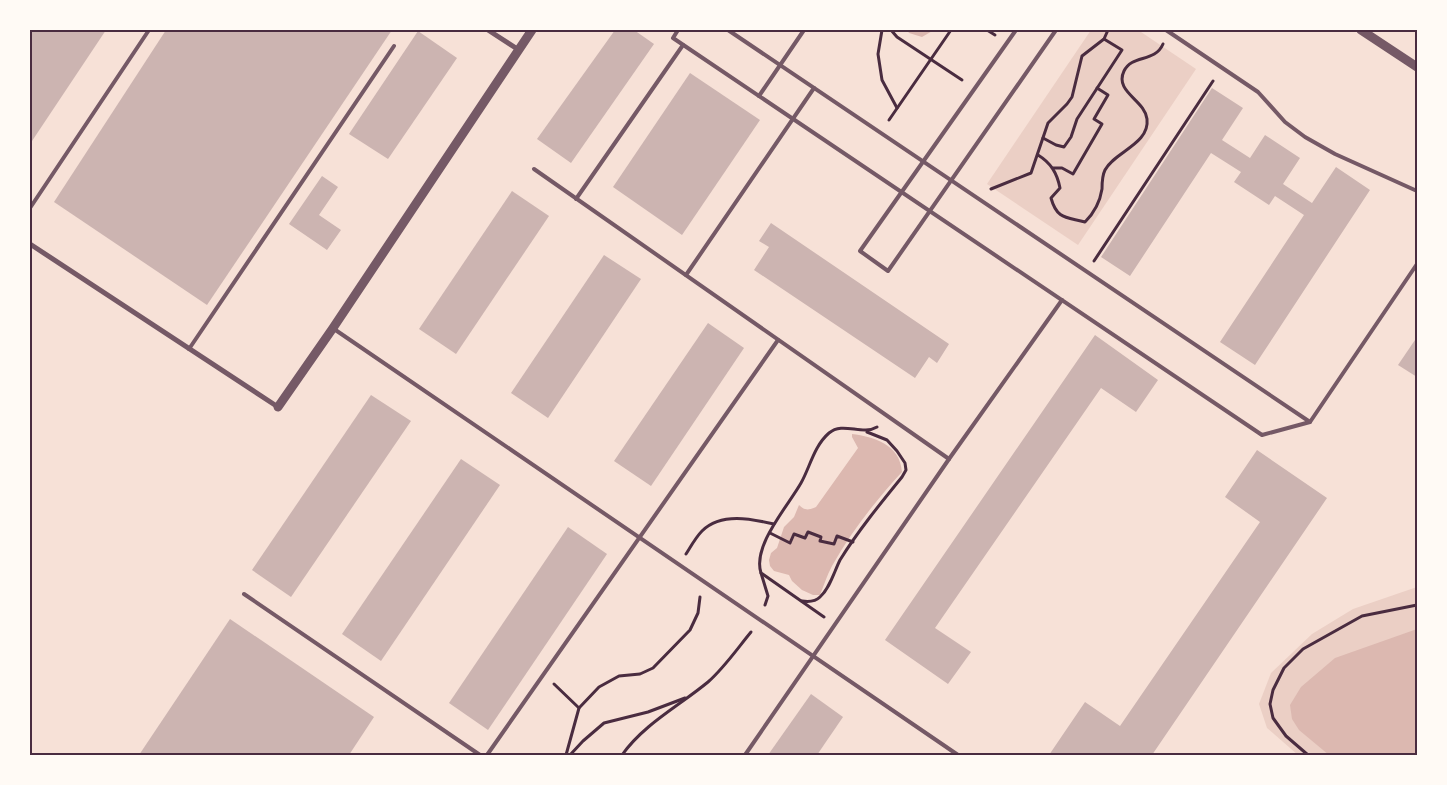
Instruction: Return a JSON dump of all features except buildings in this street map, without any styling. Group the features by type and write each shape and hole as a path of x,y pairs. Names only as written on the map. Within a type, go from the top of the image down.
{"street":[{"path":"488,30 519,50"},
{"path":"30,244 278,407 532,30"},
{"path":"1361,30 1417,66"}],"lane":[{"path":"30,208 149,30"},
{"path":"678,30 673,38 683,45 1262,435 1310,422 1417,264"},
{"path":"728,30 924,161 1086,273 1310,422"},
{"path":"759,96 804,30"},
{"path":"1016,30 860,251 888,271 1056,30"},
{"path":"1167,31 1258,92 1285,122 1305,137 1336,154 1417,191"},
{"path":"576,199 683,45"},
{"path":"189,349 394,46"},
{"path":"686,275 814,88"},
{"path":"534,169 949,459"},
{"path":"745,755 949,459 1062,300"},
{"path":"333,328 958,755"},
{"path":"487,755 778,340"},
{"path":"244,594 480,755"}],"path":[{"path":"882,30 878,54 882,80 897,108"},
{"path":"891,30 897,36 975,88"},
{"path":"880,132 951,30"},
{"path":"978,199 989,190 1031,173 1048,122 1072,97 1082,56 1104,39 1108,30"},
{"path":"1038,155 1047,160 1058,180 1060,188 1051,198 1054,208 1061,216 1085,222 1098,203 1106,169 1144,134 1148,120 1144,110 1125,90 1122,82 1124,70 1134,61 1155,55 1160,49 1167,31"},
{"path":"1043,138 1064,147 1071,138 1077,119 1122,50 1104,39"},
{"path":"1086,273 1222,68"},
{"path":"1053,168 1062,168 1073,174 1102,124 1094,119 1108,94 1098,88"},
{"path":"865,431 874,429 891,419"},
{"path":"622,755 629,745 658,719 690,697 710,680 760,620 768,596 758,564 774,524 801,482 820,444 830,432 841,428 865,431 887,440 905,463 906,470 853,542 819,599 811,602 802,601"},
{"path":"678,564 702,530 713,524 728,518 751,519 774,524"},
{"path":"770,534 790,543 794,534 805,538 808,532 821,537 820,541 834,544 837,536 853,542"},
{"path":"761,573 835,624"},
{"path":"568,755 578,708 599,687 619,676 640,674 652,668 690,630 698,613 702,580"},
{"path":"1308,755 1286,736 1273,718 1270,704 1273,690 1284,668 1303,649 1362,616 1417,604"},
{"path":"543,675 578,708"},
{"path":"568,755 583,740 604,724 648,712 690,697"}],"shaded area":[{"path":"907,30 934,30 922,37 909,33"},
{"path":"1091,30 1138,30 1196,69 1078,245 987,184"},
{"path":"852,434 869,437 891,448 900,462 902,472 873,505 839,553 830,569 820,595 813,595 802,590 792,581 789,575 774,571 770,566 769,560 771,553 777,548 784,527 794,517 799,505 807,509 816,507 858,448"},
{"path":"1417,587 1417,755 1298,755 1267,728 1259,704 1271,673 1312,634 1353,609"},
{"path":"1417,629 1417,755 1329,755 1299,730 1292,719 1290,705 1301,687 1335,658"}]}
